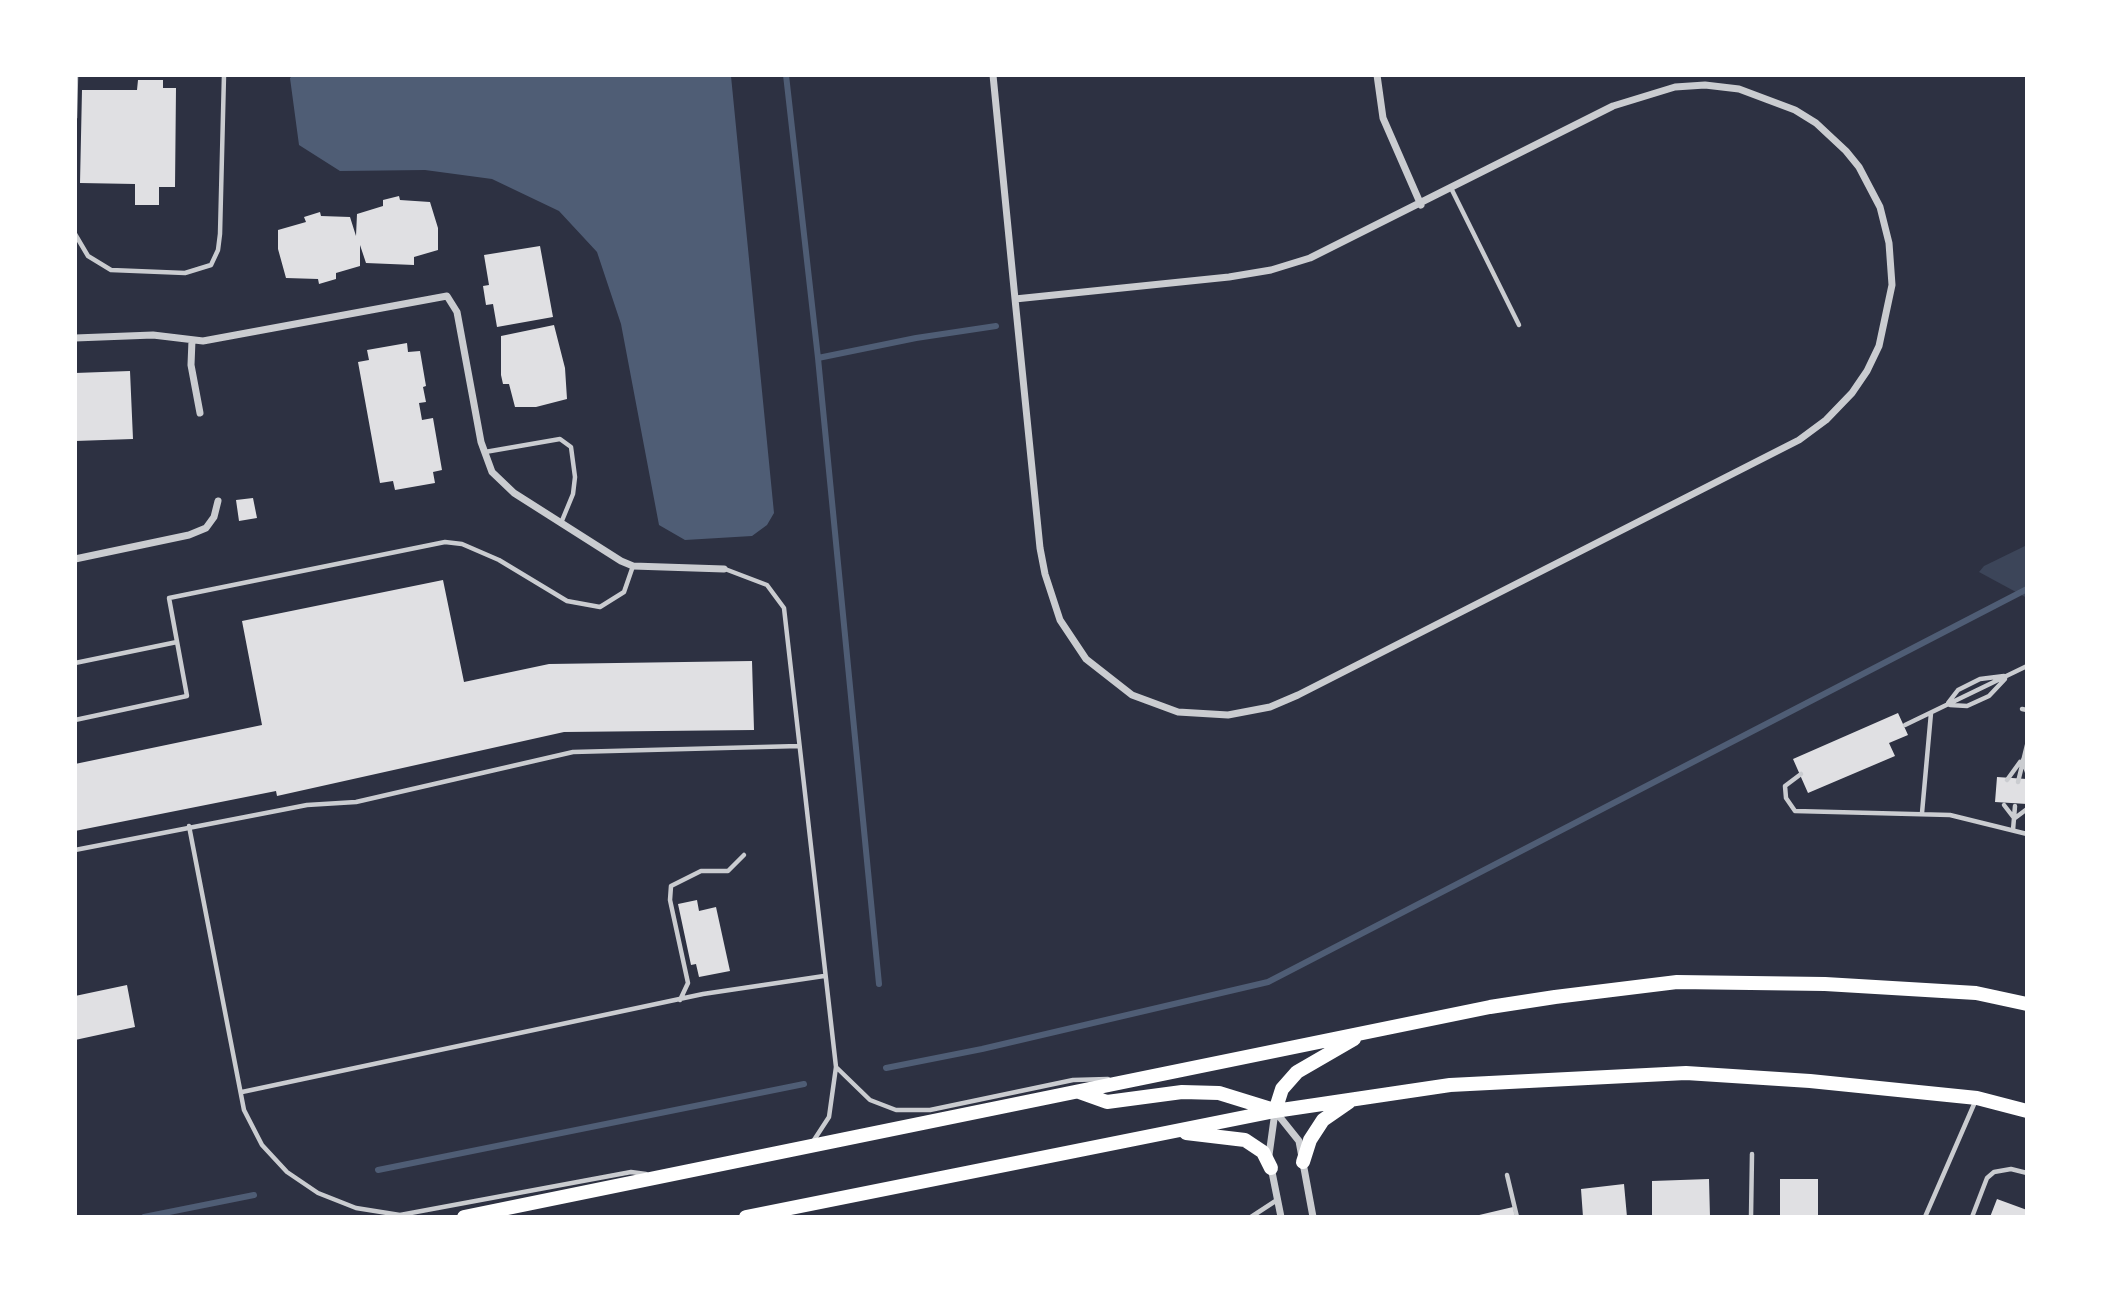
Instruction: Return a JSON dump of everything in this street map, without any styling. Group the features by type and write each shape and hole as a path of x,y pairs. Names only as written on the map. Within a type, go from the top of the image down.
{"main road":[{"path":"464,1217 1490,1007 1677,982 1825,984 1962,992 2027,1004"},
{"path":"1275,1111 1283,1089 1297,1072 1364,1033"},
{"path":"747,1217 1275,1111 1450,1085 1686,1073 1810,1081 1977,1098 2027,1111"},
{"path":"1078,1091 1107,1102 1182,1092 1219,1093 1275,1111"},
{"path":"1303,1162 1310,1140 1323,1120 1353,1099"},
{"path":"1171,1132 1245,1140 1263,1152 1271,1168"}],"street":[{"path":"993,75 1015,299 1040,548 1052,601 1071,639 1086,659 1132,695 1154,704 1205,715 1228,715 1270,706 1310,689 1799,440 1826,420 1852,393 1879,346 1892,285 1889,243 1880,207 1859,167 1832,137 1796,110 1769,97 1739,89 1705,85 1675,87 1642,95 1602,111 1421,205 1310,258 1271,270 1112,291 1015,299"},
{"path":"1377,75 1383,118 1421,205"},
{"path":"75,338 153,335 203,341 447,296 457,312 485,452 492,472 514,493 633,566 724,569"},
{"path":"191,340 191,365 200,413"},
{"path":"75,559 189,535 205,528 215,517 218,501"},
{"path":"1275,1111 1299,1141 1313,1217"},
{"path":"1275,1111 1269,1151 1281,1217"}],"lane":[{"path":"75,118 76,75"},
{"path":"75,234 88,256 111,270 193,272 211,265 218,250 224,75"},
{"path":"1451,188 1519,325"},
{"path":"485,452 561,439 571,447 575,477 573,494 561,523"},
{"path":"75,720 187,696 169,598 426,543 462,544 480,551 552,594 582,606 600,607 624,592 633,566"},
{"path":"724,569 767,584 784,608 836,1067 829,1117 818,1137 805,1147"},
{"path":"75,663 177,642"},
{"path":"1905,724 2027,666"},
{"path":"1948,705 1958,690 1980,679 2008,676"},
{"path":"1948,705 1967,706 1989,696 2008,676"},
{"path":"1922,813 1931,713"},
{"path":"2018,782 2027,745"},
{"path":"75,850 307,804 356,802 573,752 799,746"},
{"path":"2022,759 2027,772"},
{"path":"2007,780 2022,759"},
{"path":"1801,774 1785,786 1786,798 1795,811 1950,815 2027,834"},
{"path":"2004,805 2014,819"},
{"path":"2013,830 2015,806"},
{"path":"2014,819 2027,809"},
{"path":"189,826 244,1110 262,1145 287,1172 318,1193 356,1208 400,1215 631,1172 664,1176"},
{"path":"680,1000 688,984 670,900 671,886 701,871 728,871 744,855"},
{"path":"241,1092 680,1000 824,975"},
{"path":"836,1067 870,1100 896,1111 930,1110 1073,1080 1143,1078"},
{"path":"1925,1217 1977,1098"},
{"path":"1751,1217 1752,1154"},
{"path":"1972,1217 1987,1178 1994,1171 2011,1169 2027,1173"},
{"path":"1507,1175 1517,1217"},
{"path":"1251,1217 1278,1200"}],"shaded area":[{"path":"293,75 731,76 774,513 767,525 752,536 685,540 659,525 621,324 597,252 559,211 492,179 425,170 340,171 299,145 290,78"},
{"path":"2027,545 2027,598 1979,572 1984,566"}],"building":[{"path":"138,80 163,80 163,88 176,88 175,187 159,187 159,205 135,205 135,184 80,183 82,90 137,90"},
{"path":"399,196 400,200 430,202 438,228 438,250 414,257 414,265 366,263 360,245 360,266 336,273 336,279 319,284 318,279 286,278 278,249 278,230 306,222 304,217 320,212 321,216 350,217 356,236 357,214 383,206 383,200"},
{"path":"540,246 553,317 497,327 493,304 486,305 483,286 489,285 484,255"},
{"path":"554,325 565,368 567,399 536,407 515,407 509,384 503,384 501,375 501,336"},
{"path":"407,343 408,352 420,351 426,386 423,387 426,402 419,403 422,420 433,418 442,470 433,472 435,483 395,490 393,481 380,483 358,362 369,360 367,350"},
{"path":"130,371 133,439 75,441 75,373"},
{"path":"253,498 257,518 239,521 236,500"},
{"path":"443,580 464,682 549,664 752,661 754,730 564,732 277,796 276,791 75,831 75,764 262,725 242,621"},
{"path":"1898,713 1908,735 1889,743 1895,756 1808,793 1793,759"},
{"path":"1997,777 2027,779 2027,804 1995,802"},
{"path":"697,900 699,911 716,907 730,971 699,977 696,964 691,965 678,904"},
{"path":"127,985 135,1027 75,1040 75,996"},
{"path":"1709,1179 1710,1217 1652,1217 1652,1181"},
{"path":"1780,1179 1818,1179 1818,1217 1780,1217"},
{"path":"1624,1184 1627,1217 1583,1217 1581,1189"},
{"path":"1997,1199 2027,1210 2026,1217 1990,1217"},
{"path":"1513,1207 1515,1217 1475,1217 1475,1216"}],"waterway":[{"path":"786,75 818,358 879,984"},
{"path":"818,358 916,338 996,326"},
{"path":"886,1068 982,1049 1268,982 2027,589"},
{"path":"378,1170 804,1084"},
{"path":"144,1217 254,1195"}]}
